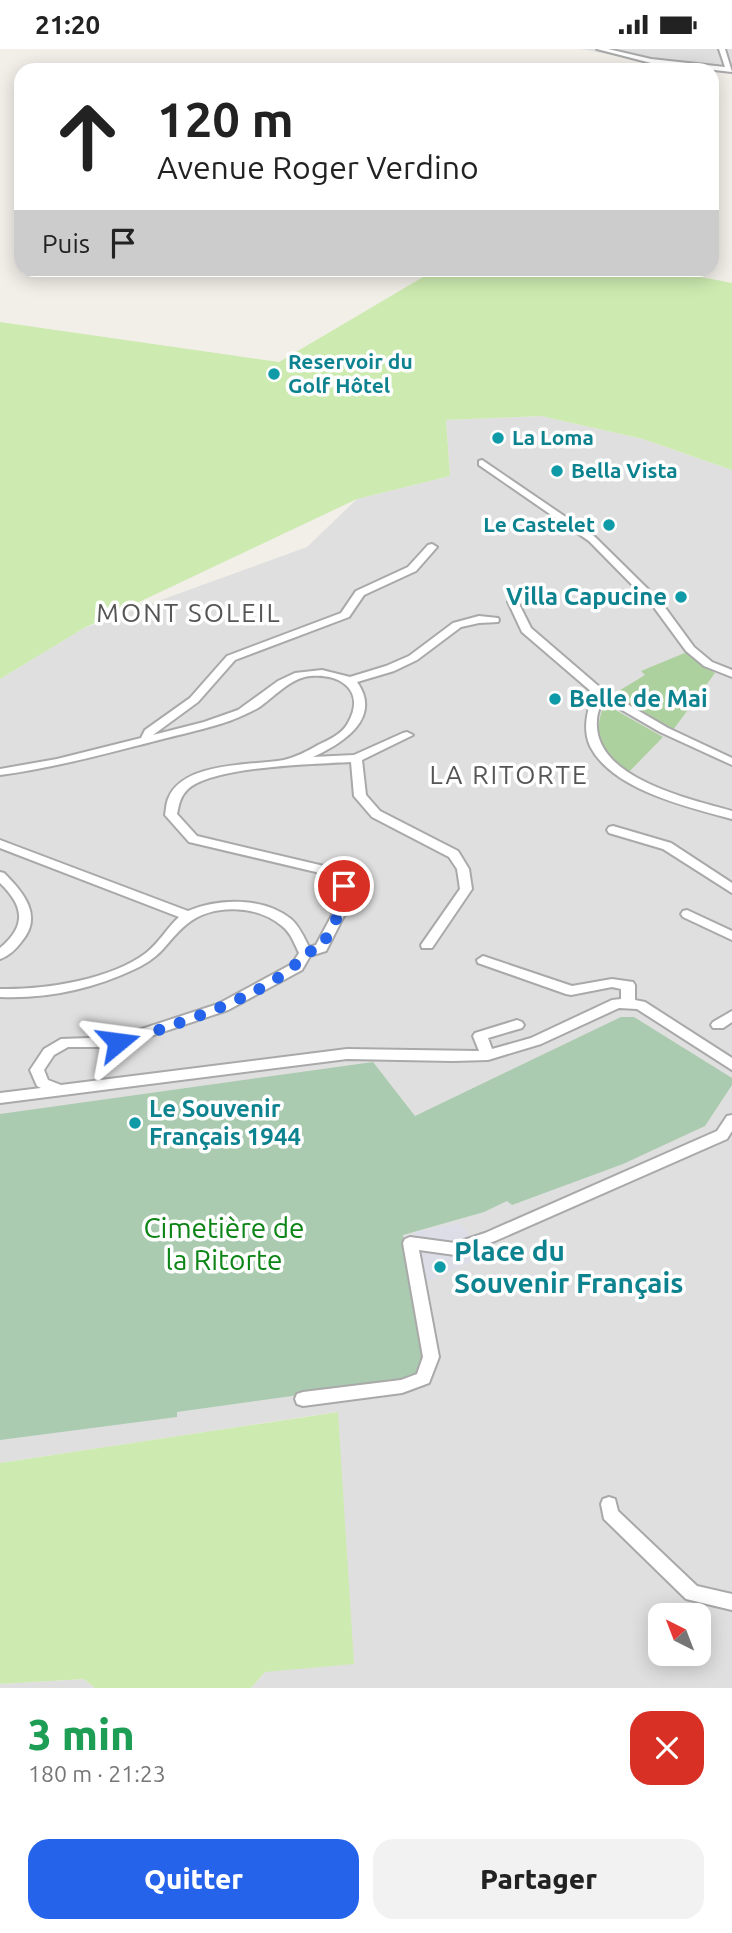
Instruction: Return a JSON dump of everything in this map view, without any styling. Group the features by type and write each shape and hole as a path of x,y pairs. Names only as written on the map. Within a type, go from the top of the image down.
{"street":[{"path":"600,49 665,63"},
{"path":"722,49 731,70"},
{"path":"482,463 592,539 657,604 690,649 708,664 732,674"},
{"path":"145,741 157,726 194,700 231,658 345,615 360,593 412,569 432,547"},
{"path":"513,602 526,630 599,692 664,730 732,762"},
{"path":"350,681 415,657 447,628 478,619 494,621"},
{"path":"0,772 62,763 243,712 262,702 278,685 295,676 330,674 350,681 358,691 359,708 352,727 340,739 286,762"},
{"path":"599,692 593,703 592,735 605,762 638,784 732,815"},
{"path":"60,1090 42,1083 37,1070 49,1052 66,1042 118,1042 223,1007 297,967 305,953 321,948 345,902 344,886 320,869 193,839 171,815 171,800 181,788 198,778 224,770 286,762 356,758 407,735"},
{"path":"356,758 360,796 376,814 454,854 463,869 466,889 427,945"},
{"path":"612,830 667,846 732,889"},
{"path":"0,844 188,916"},
{"path":"0,876 24,900 26,920 21,934 0,955"},
{"path":"0,993 66,987 120,972 148,958 188,916 230,906 270,912 287,922 305,953"},
{"path":"687,915 732,936"},
{"path":"483,960 571,991 612,983 628,985 628,1002"},
{"path":"0,1098 347,1054 385,1052 488,1055 520,1046 617,1003 628,1002 640,1005 732,1065"},
{"path":"718,1025 732,1016"},
{"path":"488,1055 480,1036 517,1025"},
{"path":"303,1399 402,1386 423,1378 431,1357 410,1243 455,1249 490,1237 727,1135 732,1120"},
{"path":"609,1504 610,1514 692,1593 732,1602"}],"shaded area":[{"path":"581,49 732,49 732,73 719,72 719,63 653,63"},
{"path":"541,416 643,439 732,470 732,1688 251,1688 265,1672 337,1412 0,1463 0,679 84,628 307,547 357,499 450,476 446,420"},
{"name":"Place du Souvenir Français","path":"459,1223 472,1238 490,1237 497,1250 422,1284 415,1232"},
{"path":"84,1679 95,1688 0,1688 0,1684"}],"green space":[{"path":"423,277 701,277 732,283 732,470 643,439 541,416 446,420 450,476 357,499 84,628 0,679 0,322 279,362"},
{"path":"687,652 715,673 673,730 612,695 645,675 641,671"},
{"path":"603,708 612,708 663,737 627,774 602,745 599,728"},
{"name":"Cimetière de la Ritorte","path":"621,1017 634,1017 732,1078 732,1085 705,1126 623,1164 512,1205 507,1201 484,1212 403,1235 426,1357 418,1373 401,1381 177,1412 177,1417 0,1440 0,1114 373,1062 415,1116"},
{"path":"338,1412 354,1664 265,1672 251,1688 95,1688 84,1679 0,1684 0,1463"}],"place":[{"name":"Reservoir du Golf Hôtel","path":"274,374"},
{"name":"La Loma","path":"498,438"},
{"name":"Bella Vista","path":"557,471"},
{"name":"Le Castelet","path":"609,525"},
{"name":"Villa Capucine","path":"681,597"},
{"name":"Belle de Mai","path":"555,699"},
{"name":"Le Souvenir Français 1944","path":"135,1123"},
{"name":"Place du Souvenir Français","path":"440,1267"}],"district":[{"name":"MONT SOLEIL","path":"189,613"},
{"name":"LA RITORTE","path":"509,775"}],"route":[{"path":"118,1042 223,1007 297,967 305,953 321,948 345,902 344,886"}]}
